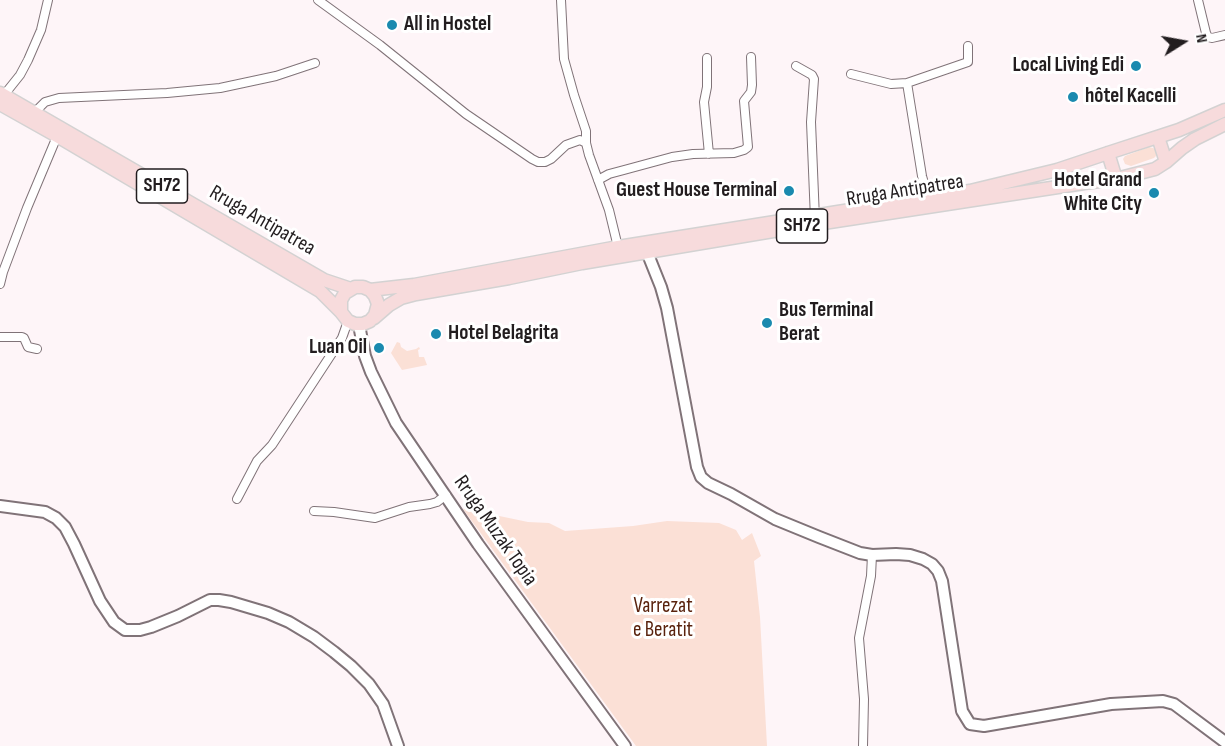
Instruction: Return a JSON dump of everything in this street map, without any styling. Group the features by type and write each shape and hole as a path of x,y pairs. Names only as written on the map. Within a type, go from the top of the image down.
{"main road":[{"name":"Rruga Antipatrea","path":"1,97 35,112 60,132 324,280 351,289 359,287 370,290 582,262 647,247 970,195 1116,179 1155,169 1195,139 1225,124"},
{"name":"Rruga Antipatrea","path":"1,97 320,291 350,319 367,323 401,298 618,247 647,247"},
{"name":"Rruga Antipatrea","path":"815,219 928,197 970,195 1158,137 1225,110"},
{"path":"1158,137 1166,162"},
{"path":"1108,153 1116,179"},
{"path":"350,319 340,304 343,296 351,289"},
{"path":"370,290 378,304 373,318"}],"street":[{"path":"1,97 20,75 28,60 41,30 48,0"},
{"path":"318,0 380,45 466,114 532,159 545,162 566,145 580,140 586,143"},
{"path":"561,0 564,59 586,131 586,143 609,210 618,247"},
{"path":"1198,0 1208,37 1225,35"},
{"path":"851,74 891,84 907,83 968,62 968,46"},
{"path":"598,180 609,174 672,157 734,153 748,147 744,101 751,92 751,57"},
{"path":"707,58 707,87 704,102 709,154"},
{"path":"35,112 45,102 59,98 220,88 276,76 315,63"},
{"path":"796,66 812,75 814,79 811,122 815,219"},
{"path":"907,83 922,176 928,197"},
{"path":"0,284 27,208 60,132"},
{"path":"647,247 667,308 697,467 701,477 775,519 860,553 910,555 932,564 942,581 962,711 970,724 984,726 1111,704 1163,701 1174,704 1225,742"},
{"path":"237,499 257,461 272,445 342,338 350,319"},
{"name":"Rruga Muzak Topia","path":"350,319 371,372 396,423 478,544 625,746"},
{"path":"0,337 24,338 28,347 37,349"},
{"path":"314,511 375,518 409,507 437,502 446,495"},
{"path":"0,506 45,512 56,518 65,527 100,601 114,622 125,630 151,627 210,600 219,600 268,613 314,637 351,666 369,684 383,704 398,746"},
{"path":"863,746 864,699 859,638 871,576 872,555"}],"green space":[{"path":"1149,147 1156,150 1154,158 1131,166 1125,164 1123,159 1125,156"},
{"path":"397,342 407,351 419,347 419,357 424,357 427,365 402,370 391,353"},
{"name":"Varrezat e Beratit","path":"474,505 485,513 528,522 549,523 565,531 667,521 719,523 736,530 742,540 752,533 761,556 754,561 760,617 767,746 636,746 463,509"}],"place":[{"name":"All in Hostel","path":"392,25"},
{"name":"Local Living Edi","path":"1136,66"},
{"name":"hôtel Kacelli","path":"1073,97"},
{"name":"Guest House Terminal","path":"789,191"},
{"name":"Hotel Grand White City","path":"1154,193"},
{"name":"Bus Terminal Berat","path":"767,323"},
{"name":"Hotel Belagrita","path":"436,334"},
{"name":"Luan Oil","path":"379,348"}]}
